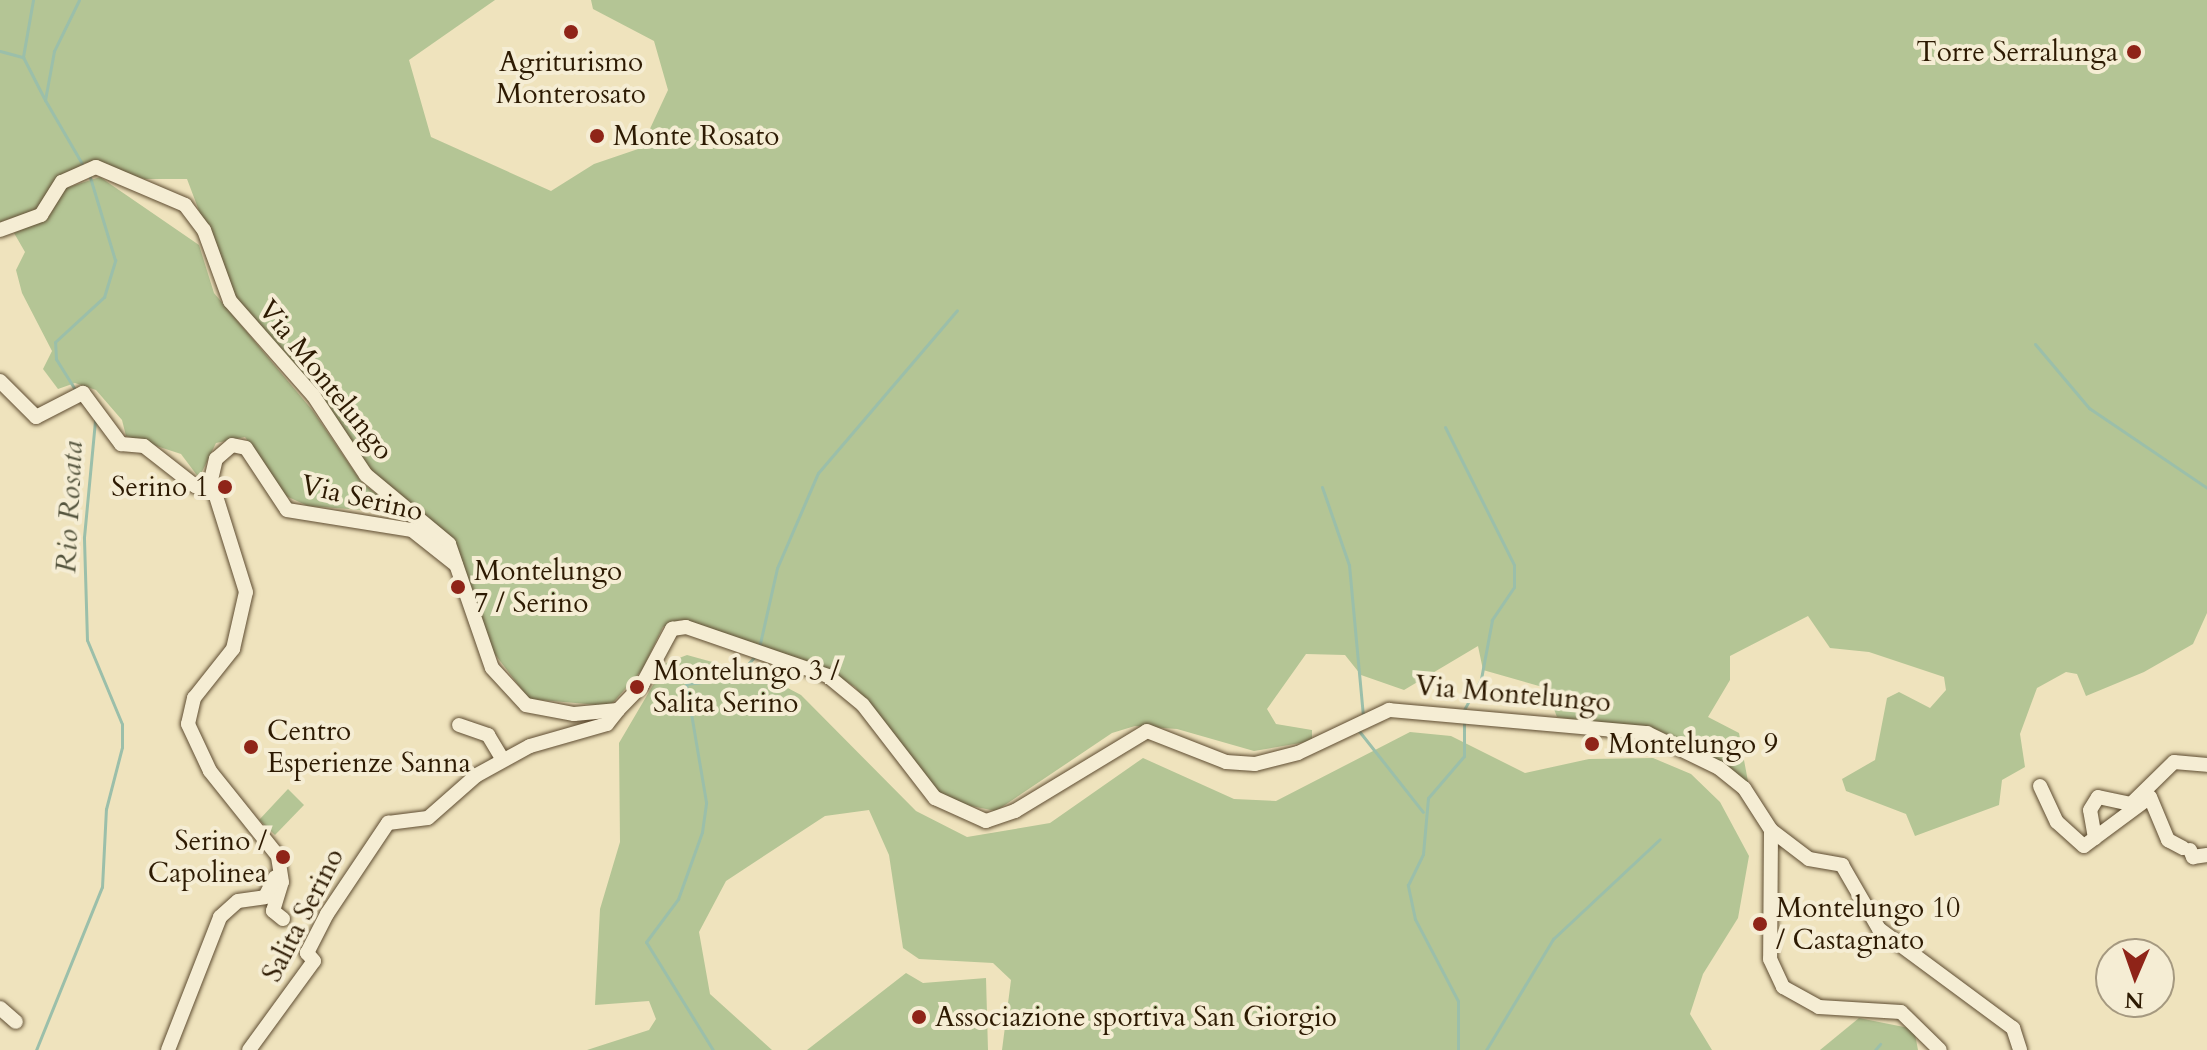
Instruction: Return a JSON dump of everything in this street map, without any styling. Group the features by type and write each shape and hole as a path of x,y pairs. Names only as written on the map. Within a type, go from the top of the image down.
{"street":[{"name":"Via Montelungo","path":"0,230 41,215 62,182 96,167 185,205 204,230 230,301 313,395 366,475 437,529 456,565 492,668 513,696 565,713 618,710 642,685 672,629 686,627 828,676 863,705 935,798 978,821 1015,811 1139,732 1158,732 1226,762 1255,764 1298,753 1370,715 1418,708 1670,740 1744,788 1771,830"},
{"path":"0,381 36,417 83,393 121,444 144,446 195,486 213,489 246,592 233,649 194,698 188,724 210,771 279,866 273,911 283,919"},
{"name":"Via Serino","path":"213,489 216,459 239,445 287,510 412,530 456,565"},
{"name":"Salita Serino","path":"249,1050 314,961 307,953 362,856 388,823 428,818 503,760 607,724 618,710"},
{"path":"459,725 488,735 503,760"},
{"path":"2095,838 2090,810 2098,797 2131,804 2174,762 2207,765"},
{"path":"2040,786 2057,822 2084,846 2150,797 2168,840 2187,849 2193,857 2207,855"},
{"path":"1771,830 1809,859 1842,865 1879,929 2015,1034 2020,1050"},
{"path":"1771,830 1769,948 1783,987 1819,1007 1901,1012 1940,1050"},
{"path":"168,1050 220,917 238,901 265,897 279,866"},
{"path":"0,1008 16,1022"}],"green space":[{"path":"0,0 495,0 409,60 431,137 551,191 594,164 641,148 668,90 654,41 593,9 591,0 2207,0 2207,613 2193,644 2144,672 2086,696 2077,674 2066,672 2037,688 2020,734 2025,767 2002,780 1999,805 1915,836 1906,814 1846,791 1842,779 1875,760 1887,698 1899,692 1930,708 1946,690 1944,677 1869,652 1830,648 1808,616 1730,656 1730,680 1708,717 1739,733 1749,787 1704,749 1656,730 1557,717 1546,688 1483,670 1478,646 1404,690 1361,675 1345,655 1306,654 1267,709 1276,724 1312,730 1312,741 1254,751 1177,729 1135,726 1112,733 996,811 946,801 855,687 824,668 680,620 663,627 642,670 610,706 529,699 494,653 449,537 384,485 232,298 187,179 145,179 85,163 54,181 38,209 0,222"},
{"path":"100,177 199,245 214,293 313,411 362,483 403,513 308,506 286,496 245,437 216,443 199,478 181,454 126,436 122,420 96,390 75,383 58,389 43,369 52,351 22,293 16,270 25,252 14,233 48,218 66,188"},
{"path":"687,655 767,677 801,695 916,811 967,837 1050,823 1143,758 1234,799 1276,801 1410,732 1451,736 1525,773 1589,759 1653,758 1691,774 1720,802 1749,856 1738,918 1703,974 1690,1014 1712,1050 1002,1050 1011,980 993,963 919,959 903,948 889,855 869,810 825,816 726,881 699,932 710,994 772,1050 587,1050 649,1030 656,1019 649,1001 595,1005 600,909 620,842 619,743 666,663"},
{"path":"288,789 304,805 275,835 259,820"},
{"name":"Associazione sportiva San Giorgio","path":"906,973 923,983 986,978 988,1050 807,1050"},
{"path":"1859,1018 1914,1029 1918,1050 1820,1050"}],"waterway":[{"path":"33,0 23,57 45,100"},
{"name":"Rio Rosata","path":"79,0 54,51 45,100 84,167"},
{"path":"0,51 23,57"},
{"name":"Rio Rosata","path":"76,391 56,359 55,342 104,297 115,260 90,177"},
{"path":"759,648 777,568 818,473 957,310"},
{"path":"2035,344 2089,408 2207,488"},
{"name":"Rio Rosata","path":"36,1050 102,887 106,809 122,747 122,724 87,640 84,537 95,421"},
{"path":"1445,427 1514,565 1514,587 1492,620 1481,679 1464,710"},
{"path":"1322,487 1349,565 1363,716"},
{"path":"713,1050 646,942 678,899 702,832 706,802 686,684 736,678 756,655"},
{"path":"1458,1050 1458,1001 1415,919 1408,885 1423,854 1428,798 1464,756 1464,722"},
{"path":"1359,731 1423,812"},
{"path":"1486,1050 1553,939 1660,839"},
{"path":"1875,1050 1880,1044"}],"place":[{"name":"Agriturismo Monterosato","path":"571,32"},
{"name":"Torre Serralunga","path":"2134,52"},
{"name":"Monte Rosato","path":"597,136"},
{"name":"Serino 1","path":"225,487"},
{"name":"Montelungo 7 / Serino","path":"458,587"},
{"name":"Montelungo 3 / Salita Serino","path":"637,687"},
{"name":"Montelungo 9","path":"1592,744"},
{"name":"Centro Esperienze Sanna","path":"251,747"},
{"name":"Serino / Capolinea","path":"283,857"},
{"name":"Montelungo 10 / Castagnato","path":"1760,924"},
{"name":"Associazione sportiva San Giorgio","path":"919,1017"}]}
